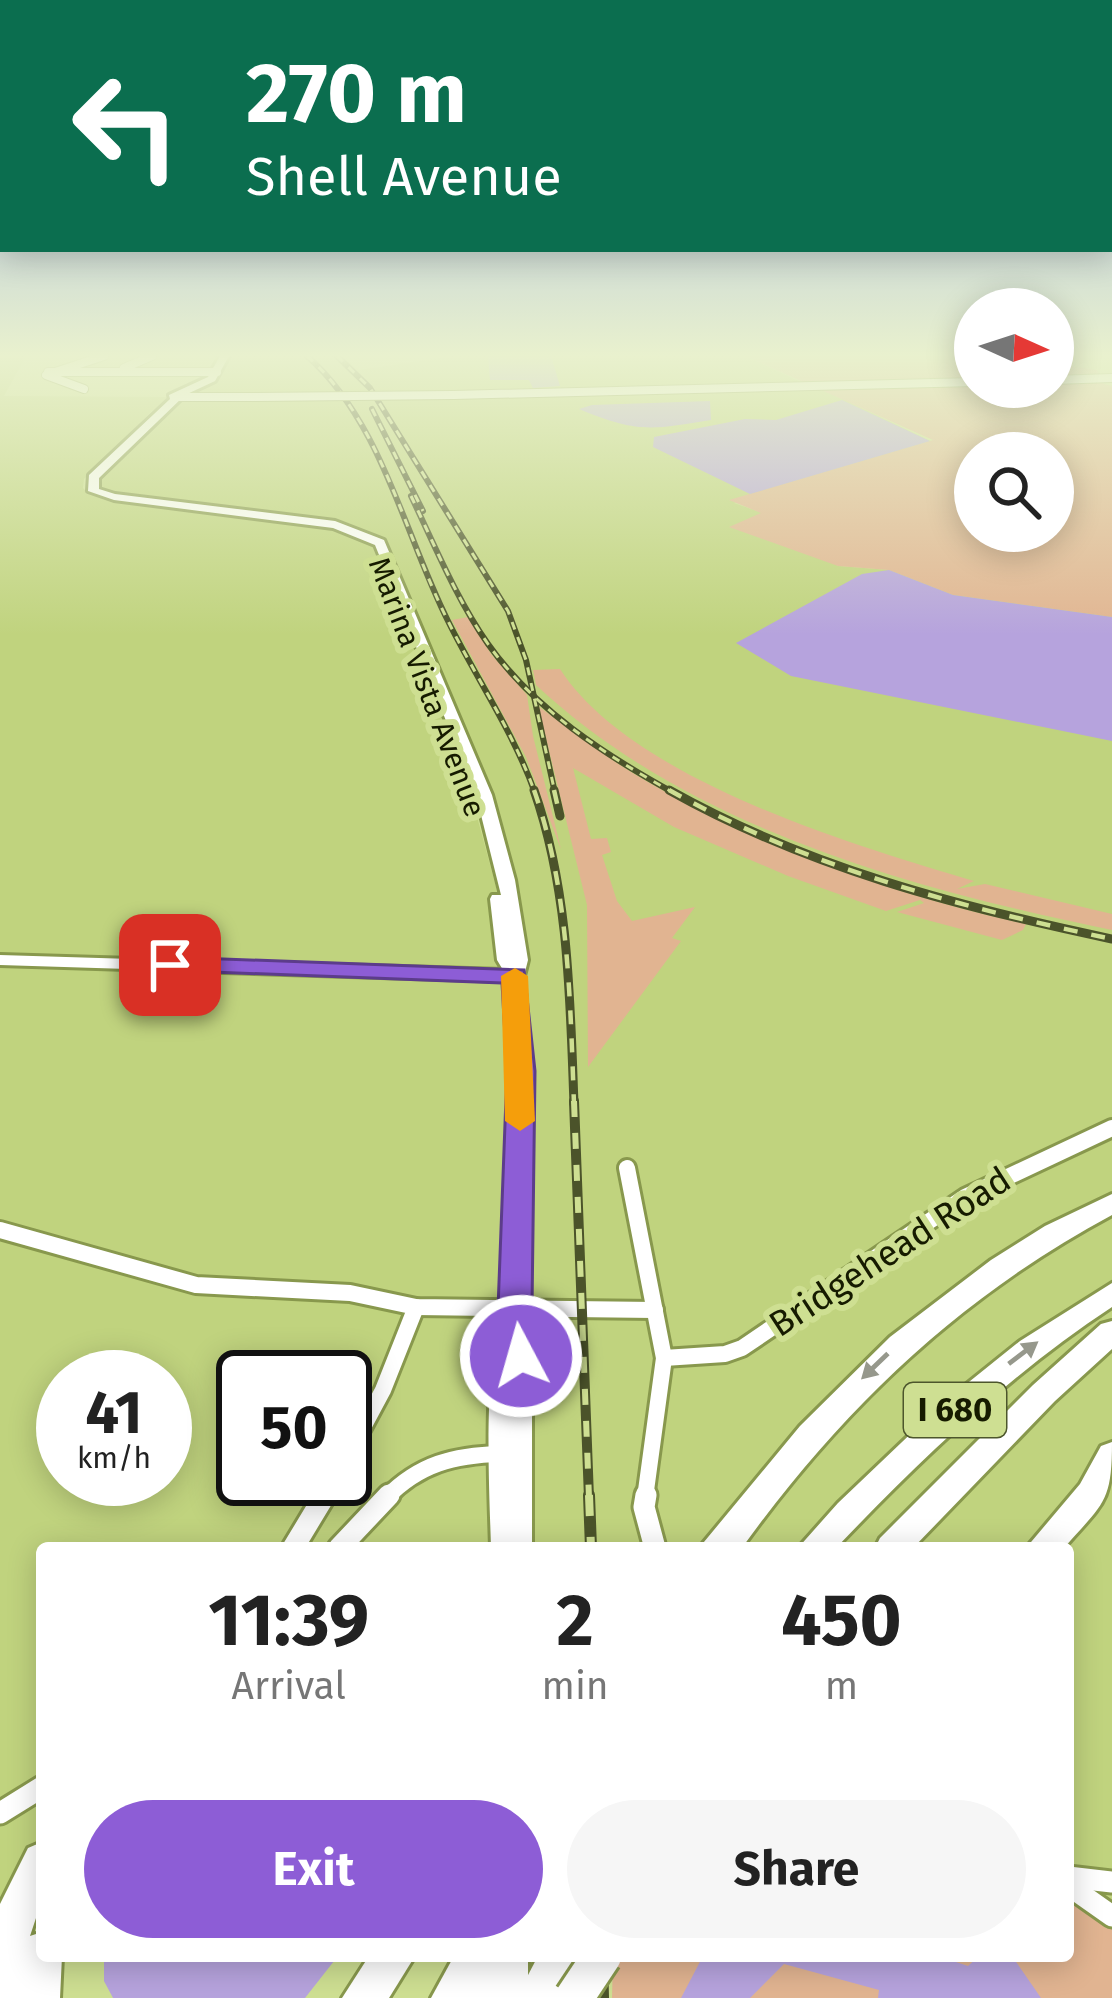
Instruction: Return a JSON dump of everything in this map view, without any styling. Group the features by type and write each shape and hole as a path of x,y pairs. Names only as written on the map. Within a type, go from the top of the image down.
{"highway":[{"name":"I 680","path":"726,1542 809,1435 901,1342 999,1267 1112,1203"},
{"name":"I 680","path":"821,1542 975,1392 1037,1342 1112,1294"},
{"name":"I 680","path":"898,1542 1043,1393 1112,1332"},
{"path":"1048,1542 1092,1493 1112,1455"},
{"path":"4,1998 10,1934 36,1872"},
{"path":"39,1998 41,1962"},
{"path":"363,1998 390,1962"},
{"path":"452,1998 477,1962"},
{"path":"523,1998 540,1962"},
{"path":"537,1998 558,1962"},
{"path":"574,1998 598,1962"}],"main road":[{"name":"Marina Vista Avenue","path":"123,449 94,477 94,490 114,497 335,525 380,543 484,795 519,960 514,976 521,1071 515,1309 521,1356 519,1542"},
{"path":"0,960 514,976"},
{"name":"Marina Vista Avenue","path":"504,1542 501,1454 506,1352 515,1309"},
{"path":"481,1962 483,1998"},
{"path":"512,1998 513,1962"}],"street":[{"name":"Bridgehead Road","path":"664,1358 742,1348 927,1220 1023,1166 1112,1128"},
{"path":"627,1168 664,1358 644,1507 653,1542"},
{"path":"0,1230 196,1285 350,1293 416,1307 655,1310"},
{"path":"372,1409 416,1307"},
{"path":"345,1542 419,1467 458,1452 501,1454"},
{"path":"297,1542 319,1506"},
{"path":"0,1813 36,1791"},
{"path":"1074,1881 1112,1882"},
{"path":"1074,1886 1112,1916"}],"shaded area":[{"path":"0,449 114,449 84,479 83,488 89,494 319,526 114,497 91,486 125,449 904,449 734,503 763,513 838,566 889,570 953,595 1112,617 1112,1916 1074,1889 1074,1542 36,1542 36,1881 0,1998","holes":["333,528 361,532 385,549 497,839 507,951 496,887 465,772 372,545"]},
{"path":"658,449 902,449 750,494"},
{"path":"902,449 954,449 954,552 1074,552 1074,449 1112,449 1112,617 953,595 889,570 838,566 729,527 761,513 729,500"},
{"path":"889,570 953,595 1112,617 1112,741 791,676 736,643 862,574"},
{"path":"468,617 491,654 527,695 561,849 526,757 452,620"},
{"path":"560,669 593,708 637,743 748,803 974,881 957,889 985,884 1112,914 1112,930 882,872 733,815 662,778 596,735 536,685 533,670"},
{"path":"538,706 636,775 728,824 875,883 1026,924 1002,940 897,912 924,903 920,900 886,911 674,827 573,768 591,839 607,838 611,852 602,855 617,901 632,921 695,907 672,938 681,941 588,1067 587,905"},
{"path":"1074,1889 1112,1916 1112,1998 612,1998 613,1962 1074,1962"},
{"path":"104,1962 333,1962 305,1998 113,1998 104,1981"},
{"path":"700,1962 956,1962 968,1966 972,1962 1016,1962 1041,1998 878,1998 879,1990 784,1964 750,1998 681,1998"}],"railway":[{"path":"374,449 432,587 535,792"},
{"path":"392,449 423,511"},
{"path":"408,449 508,611 534,695"},
{"path":"411,496 446,572 488,644 534,695"},
{"path":"534,695 572,729 674,793"},
{"path":"534,695 555,793"},
{"path":"554,790 560,816"},
{"path":"669,790 829,863 941,898 1112,939"},
{"path":"535,792 561,906 574,1104"},
{"path":"574,1101 589,1498"},
{"path":"589,1495 591,1542"},
{"path":"602,1962 603,1998"}],"slow traffic":[{"path":"515,976 520,1121"}],"route":[{"path":"170,965 514,976 521,1071 515,1309 521,1356"}]}
